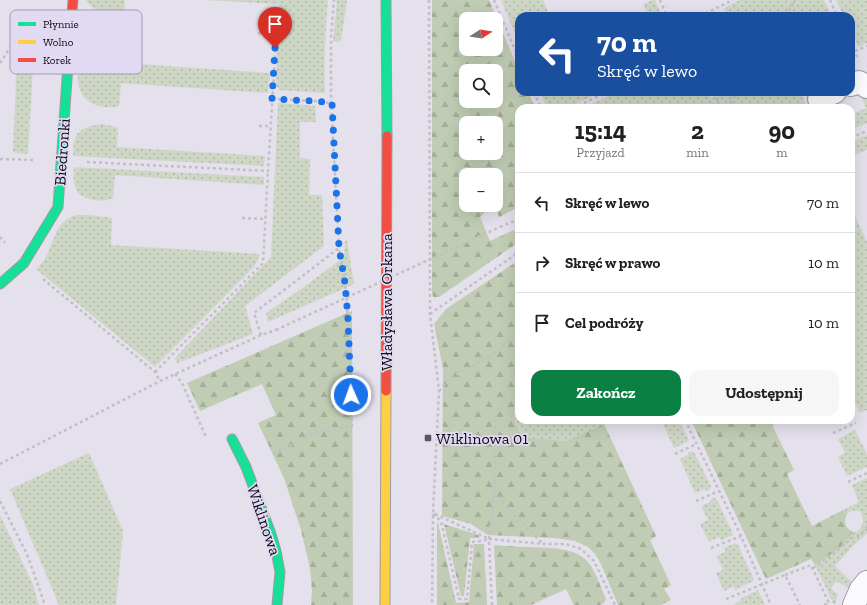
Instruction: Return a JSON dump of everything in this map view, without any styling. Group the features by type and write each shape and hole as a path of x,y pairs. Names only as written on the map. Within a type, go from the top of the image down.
{"street":[{"name":"Biedronki","path":"72,10 73,0"},
{"name":"Władysława Orkana","path":"385,605 386,0"},
{"name":"Biedronki","path":"0,284 24,263 58,207 68,74"},
{"path":"855,84 859,82 867,87"},
{"name":"Wiklinowa","path":"232,439 246,467 276,551 280,572 277,605"},
{"path":"854,605 867,582"}],"path":[{"path":"273,454 317,432 352,426 348,319 345,283 339,248 332,103 331,38 334,0"},
{"path":"429,0 430,314 439,390 433,513 432,605"},
{"path":"494,0 515,50"},
{"path":"660,0 665,12"},
{"path":"708,12 733,0"},
{"path":"788,12 795,0"},
{"path":"830,0 836,12"},
{"path":"156,372 263,263 278,8"},
{"path":"258,33 276,35"},
{"path":"855,51 867,46"},
{"path":"0,62 10,47"},
{"path":"582,104 598,96"},
{"path":"272,99 332,103"},
{"path":"259,126 271,126"},
{"path":"855,136 867,131"},
{"path":"0,159 40,160"},
{"path":"83,162 268,171"},
{"path":"515,165 513,199 515,203"},
{"path":"242,218 265,218"},
{"path":"0,464 160,381 261,335 276,330 515,221"},
{"path":"0,237 7,245"},
{"path":"261,335 254,313 339,248"},
{"path":"430,314 515,255"},
{"path":"42,279 156,372 160,381"},
{"path":"439,390 450,378 491,355 515,337"},
{"path":"492,605 489,539 495,491 495,417 515,368"},
{"path":"175,374 182,383 191,405"},
{"path":"687,424 741,536 771,605"},
{"path":"833,432 851,424"},
{"path":"675,454 696,444"},
{"path":"848,482 867,473"},
{"path":"495,491 509,510 543,544"},
{"path":"696,501 719,491"},
{"path":"0,501 27,554 45,605"},
{"path":"433,513 489,539"},
{"path":"433,513 441,521 459,599 466,599 472,542 489,539 543,544 566,544 581,549 594,561 615,605"},
{"path":"813,568 852,538 864,531 867,526"},
{"path":"711,548 741,536"},
{"path":"726,599 811,565 829,603 824,605"},
{"path":"785,575 800,605"}],"green space":[{"path":"86,0 125,0 124,10 96,10"},
{"path":"203,0 328,0 325,46 325,93 279,90 276,85 279,4"},
{"path":"337,0 347,0 341,41 333,42"},
{"path":"432,0 489,0 494,12 459,12 459,56 503,56 503,33 515,62 515,96 530,96 533,104 515,104 515,209 499,217 497,212 503,212 503,168 459,168 459,212 485,212 480,217 490,241 514,230 515,245 439,297 433,297 432,291"},
{"path":"501,0 543,0 548,12 515,12 515,33"},
{"path":"655,0 660,12 647,12 643,4"},
{"path":"739,0 824,0 830,12 726,12 724,8"},
{"path":"836,0 867,0 867,43 858,47 855,40 855,12 842,12"},
{"path":"142,64 270,73 268,93 121,83 119,106 113,107 95,105 85,98 79,87 78,74 142,74"},
{"path":"16,74 33,74 28,154 15,153 13,151"},
{"path":"860,94 867,97 867,123 855,128 855,113 866,108"},
{"path":"542,96 592,96 576,104 545,104"},
{"path":"608,96 710,96 711,98 716,96 802,96 805,104 591,104"},
{"path":"278,103 315,106 316,122 300,122 300,158 310,159 309,195 322,195 324,246 245,306 253,334 177,363 175,358 271,257"},
{"path":"103,124 118,128 117,147 265,156 264,166 73,156 74,141 79,132 91,126"},
{"path":"867,135 867,150 855,154 855,140"},
{"path":"74,167 264,177 264,185 115,175 113,198 102,201 83,197 79,193 75,187"},
{"path":"76,215 91,215 112,218 111,245 260,254 254,267 155,367 37,270 43,262 59,228 65,220"},
{"path":"855,216 867,242 867,410 860,413 855,402"},
{"path":"345,241 347,241 354,284 268,322 266,313 344,257"},
{"path":"515,263 515,424 522,437 566,441 604,424 656,536 650,540 671,585 664,589 671,600 661,605 618,605 601,564 595,554 588,547 575,541 555,538 488,535 471,524 442,516 443,368 434,324 446,309"},
{"path":"352,311 353,605 311,605 312,591 310,568 301,530 284,478 258,423 276,415 262,384 200,411 187,383"},
{"path":"515,397 515,423 514,421"},
{"path":"516,424 604,424 566,441 522,437"},
{"path":"663,424 681,424 689,441 674,448"},
{"path":"693,424 774,424 772,425 794,470 787,474 812,526 843,510 847,514 845,519 846,524 853,532 839,549 815,565 811,559 766,579"},
{"path":"855,430 867,454 867,467 847,476 838,457 845,453 838,439"},
{"path":"692,451 695,454 711,486 710,489 706,491 705,489 695,493 680,459"},
{"path":"89,453 123,531 116,605 59,605 10,489"},
{"path":"867,478 867,534 856,543 835,566 853,583 850,589 836,581 831,589 838,594 834,605 815,565 839,549 853,532 858,531 861,528 863,518 858,511 847,514 843,510 859,502 852,485"},
{"path":"716,498 733,535 721,540 719,537 709,542 700,524 708,520 701,506 711,502 710,500"},
{"path":"0,515 33,585 39,605 0,605"},
{"path":"437,522 456,603 469,602 474,544 484,544 487,605 437,605"},
{"path":"444,524 478,535 480,538 470,538 464,596 461,596"},
{"path":"735,543 738,545 754,580 735,590 734,586 724,591 716,573 723,570 717,556 726,551 724,548"},
{"path":"494,545 560,549 582,556 590,564 595,574 606,599 604,603 600,605 574,605 566,589 531,605 497,605"},
{"path":"758,590 765,605 733,605 741,601 740,599"}],"traffic: fast":[{"path":"386,0 387,136"},
{"path":"0,284 24,263 58,207 67,74"},
{"path":"232,439 246,467 276,551 280,572 277,605"}],"traffic: slow":[{"path":"385,605 386,391"}],"traffic: jam":[{"path":"72,10 73,0"},
{"path":"386,391 387,136"}],"place":[{"name":"Wiklinowa 01","path":"428,438"}],"route":[{"path":"275,48 272,99 332,103 339,248 345,283 348,319 351,395"}]}
